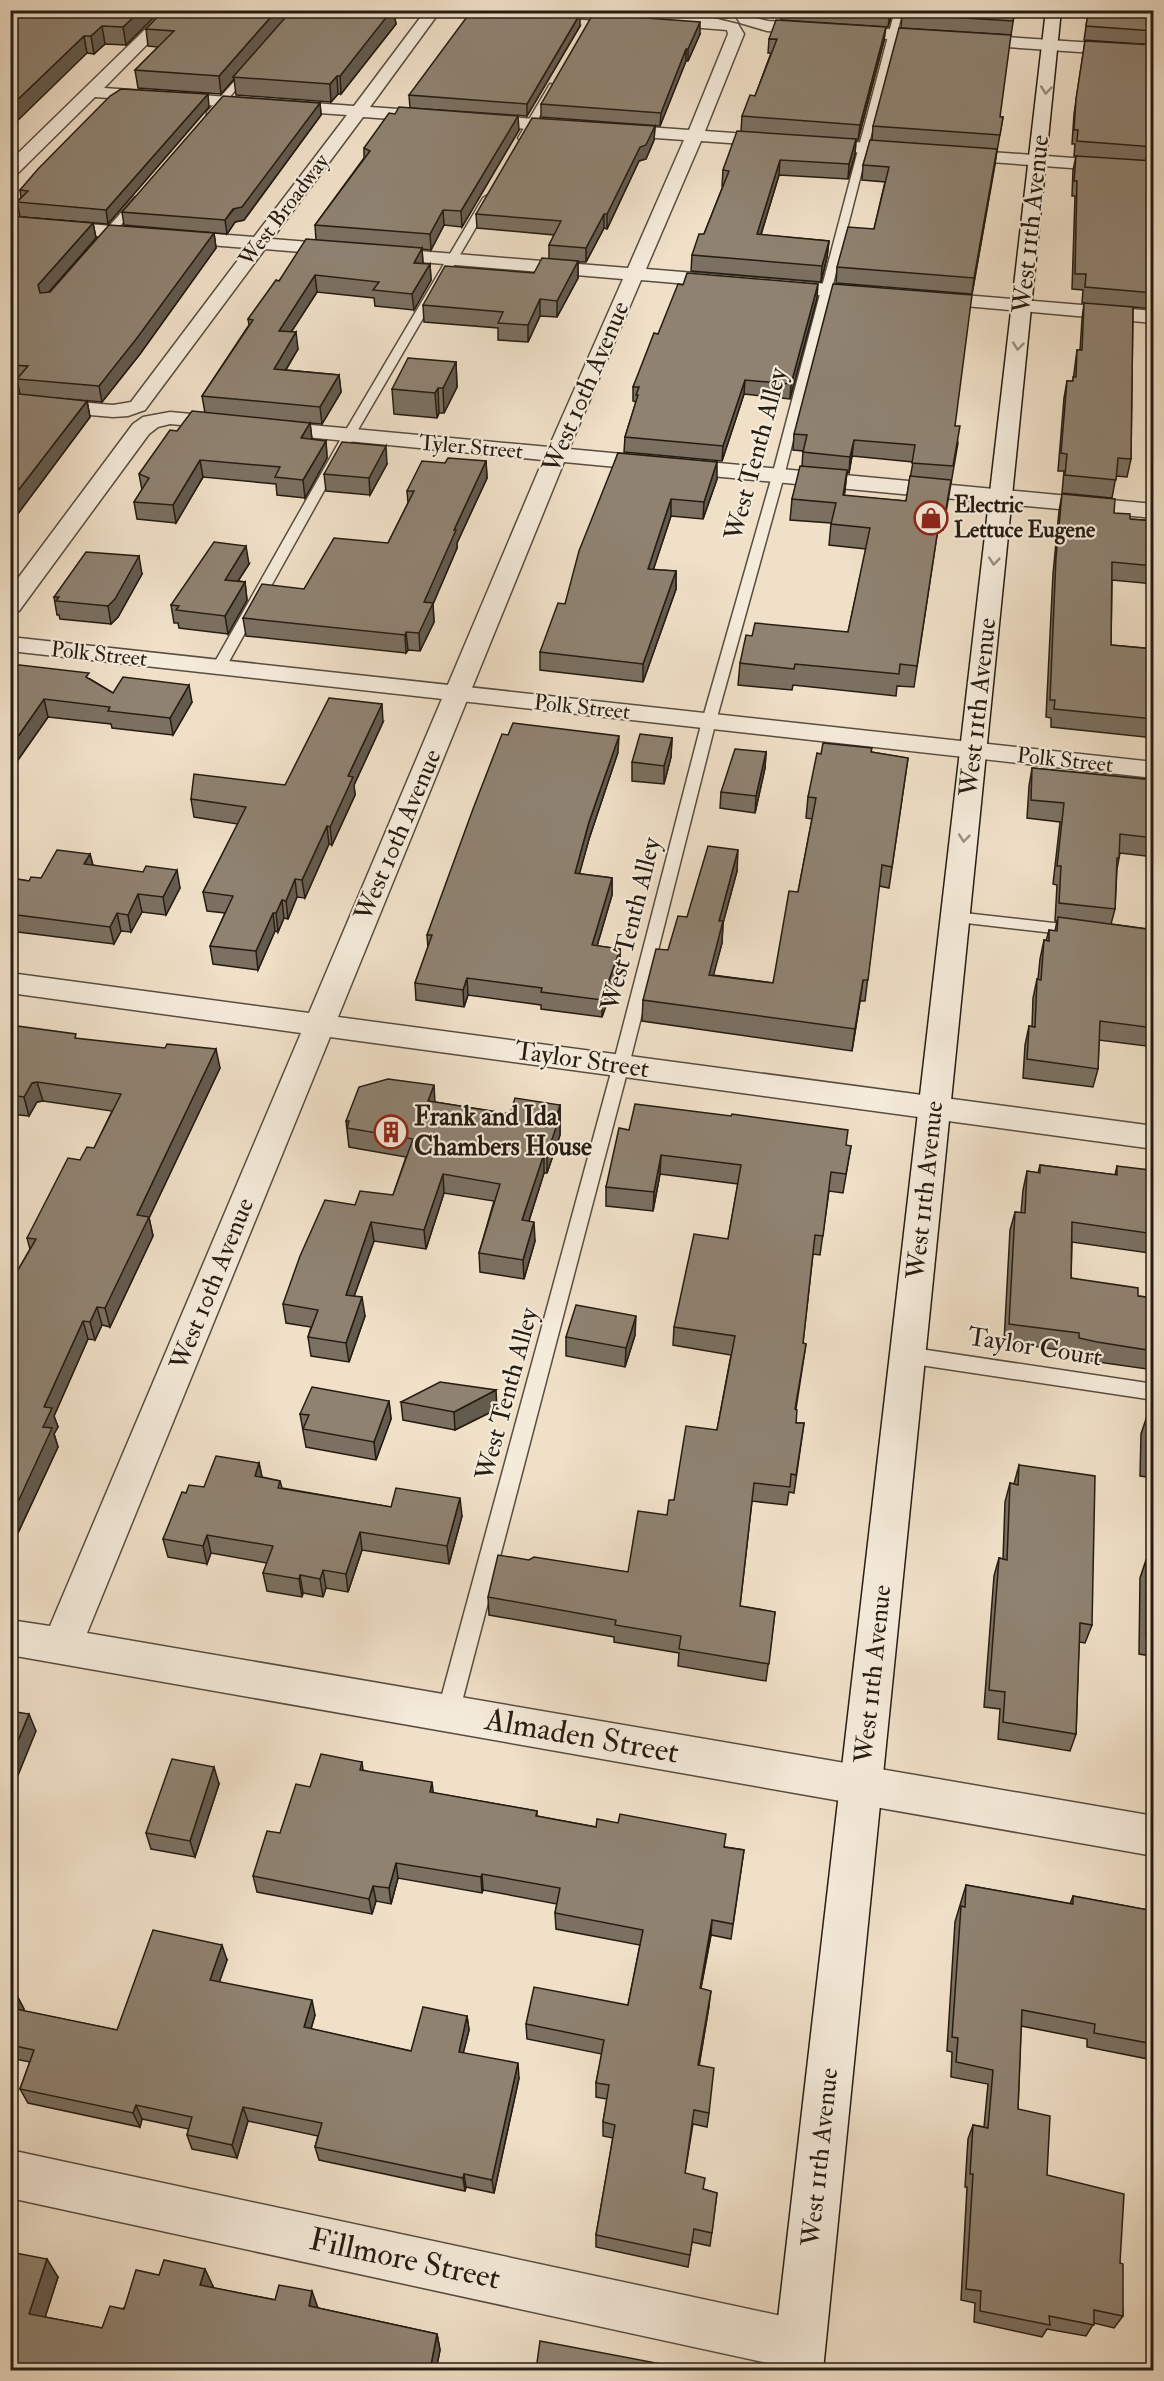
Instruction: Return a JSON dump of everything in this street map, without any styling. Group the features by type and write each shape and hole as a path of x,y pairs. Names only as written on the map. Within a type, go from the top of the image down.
{"street":[{"path":"10,171 174,10"},
{"name":"West Broadway","path":"10,606 140,416 138,406 434,10"},
{"path":"527,10 590,20 713,23 743,20 774,27 1154,52"},
{"name":"West 11th Avenue","path":"798,2358 1054,10"},
{"name":"West 10th Avenue","path":"62,1646 556,455 743,20"},
{"path":"92,92 1154,169"},
{"path":"10,223 1154,317"},
{"name":"Tyler Street","path":"10,402 1154,511"},
{"name":"Polk Street","path":"10,644 1154,770"},
{"name":"Taylor Street","path":"10,983 1154,1138"},
{"name":"Almaden Street","path":"10,1637 1154,1836"},
{"name":"Fillmore Street","path":"10,2174 798,2358"}],"lane":[{"name":"West Tenth Alley","path":"448,1713 621,1065 709,721 778,476 825,290 865,148 899,10"},
{"path":"206,119 258,60"},
{"path":"514,153 561,72"},
{"path":"94,249 147,188"},
{"path":"219,667 349,435 491,192"},
{"path":"955,917 1095,933"},
{"name":"Taylor Court","path":"908,1355 1154,1392"}],"shaded area":[{"path":"613,11 731,11 728,18"}],"building":[{"path":"10,10 141,10 123,27 102,26 91,36 84,36 10,107"},
{"path":"164,10 277,10 219,76 135,70 174,31 146,29"},
{"path":"292,10 392,10 340,76 337,76 330,84 233,77"},
{"path":"472,10 580,14 527,104 409,95"},
{"path":"854,10 890,10 890,13"},
{"path":"903,10 1015,10 1013,21 902,14"},
{"path":"1090,10 1154,10 1154,31 1086,26"},
{"path":"593,14 700,22 686,49 661,113 541,104"},
{"path":"776,20 886,27 860,125 742,116 750,95 755,96 777,39 769,39"},
{"path":"899,28 1011,35 1000,117 1003,117 1000,135 873,126"},
{"path":"1085,41 1154,45 1154,147 1077,141 1078,130 1074,130 1076,99"},
{"path":"121,89 208,94 106,210 17,202 28,191 20,190 38,169 110,96"},
{"path":"223,96 320,103 242,207 233,209 225,220 122,212"},
{"path":"399,107 518,116 461,211 443,210 430,234 315,225 370,151 364,148 389,113 395,114"},
{"path":"532,118 655,126 646,145 640,147 607,214 604,214 586,248 549,245 561,221 476,214"},
{"path":"737,131 856,139 849,164 780,160 757,234 829,241 822,266 692,255 699,234 704,234 729,171 723,170"},
{"path":"870,140 997,149 974,278 837,267 848,227 874,229 889,167 863,165"},
{"path":"1076,156 1154,161 1154,293 1085,287 1086,274 1075,274"},
{"path":"10,216 93,223 38,285 40,293 50,292 109,225 214,233 99,386 17,379 28,366 10,365"},
{"path":"306,239 422,248 414,263 430,264 412,294 373,290 379,282 315,275 279,331 296,332 274,369 339,375 320,407 202,396 253,320 248,319 276,280 279,281"},
{"path":"542,258 578,261 557,301 540,299 528,325 498,323 503,312 423,305 445,266 534,273"},
{"path":"687,273 818,284 791,384 745,380 723,446 625,437 638,395 636,395 639,387 633,387 654,333 658,334 678,284 683,285"},
{"path":"833,284 972,295 955,426 960,426 953,466 912,463 915,445 854,440 850,457 803,452 807,435 794,434"},
{"path":"1084,303 1133,307 1131,459 1118,458 1116,480 1065,475 1067,454 1061,453 1067,381 1073,381 1073,377 1076,377 1077,350 1082,350"},
{"path":"408,358 456,362 443,388 438,388 435,393 392,389"},
{"path":"10,393 87,401 10,501"},
{"path":"192,411 310,423 301,438 326,441 303,480 275,477 280,467 200,460 173,505 134,502 149,478 139,474 170,430 177,431"},
{"path":"342,442 386,446 369,478 324,474"},
{"path":"618,453 717,462 704,502 671,499 648,569 676,571 643,664 540,652 558,603 565,604 579,551"},
{"path":"448,458 486,461 424,602 433,603 419,633 406,632 405,635 243,618 262,584 304,589 334,538 388,543 414,491 407,491 422,461 445,463"},
{"path":"800,466 847,470 843,495 906,501 910,476 951,480 946,509 941,509 917,666 900,664 899,674 795,664 794,669 740,663 746,635 752,636 755,623 848,632 870,528 831,524 836,503 792,499"},
{"path":"1062,494 1115,499 1114,513 1130,514 1130,519 1154,521 1154,566 1112,562 1111,645 1154,649 1154,719 1054,709 1055,700 1050,700 1056,557"},
{"path":"214,542 246,546 225,580 245,582 225,616 176,610 179,606 171,605"},
{"path":"86,552 139,556 115,599 108,606 56,601 59,597 54,597"},
{"path":"11,664 89,673 86,677 113,693 123,677 189,685 170,718 108,711 110,707 44,699 10,748"},
{"path":"329,698 382,704 348,776 353,777 330,827 327,826 302,880 295,879 286,901 282,900 276,913 273,913 256,951 210,946 233,896 203,892 246,807 191,799 194,774 285,785"},
{"path":"513,723 619,736 589,822 575,873 612,878 592,945 620,949 602,1000 541,992 542,988 467,978 463,990 415,983 432,935 427,935 473,809 502,734 508,735"},
{"path":"640,734 672,738 664,766 632,762"},
{"path":"823,743 872,748 871,752 908,758 892,867 882,865 868,980 863,980 855,1029 643,1000 656,949 668,950 678,916 687,917 708,846 738,850 719,921 723,921 709,975 773,983 789,891 798,892 816,798 808,797 817,753 821,754"},
{"path":"735,749 766,752 756,796 721,792"},
{"path":"1032,768 1154,780 1154,838 1120,834 1115,909 1059,903 1061,866 1057,866 1064,803 1031,800"},
{"path":"57,850 90,854 84,864 143,872 146,866 177,870 163,897 138,894 128,915 117,913 110,927 10,914 10,878 29,881 31,877 41,878"},
{"path":"1058,917 1154,930 1154,1028 1100,1021 1098,1069 1027,1059 1029,1026 1035,1027 1037,979 1041,980 1044,940 1049,941 1049,930 1057,931"},
{"path":"10,1025 76,1034 75,1038 165,1048 167,1044 216,1049 137,1215 149,1217 105,1308 97,1307 90,1322 83,1321 44,1407 52,1408 43,1427 52,1428 11,1517 10,1284 36,1239 27,1238 68,1158 80,1160 87,1147 94,1148 121,1094 37,1082 32,1083 24,1097 10,1095"},
{"path":"388,1079 434,1085 428,1101 510,1114 515,1098 560,1105 557,1115 560,1116 547,1154 544,1154 522,1220 534,1222 523,1260 479,1253 500,1184 443,1174 424,1230 371,1222 346,1295 362,1297 346,1343 308,1337 318,1310 283,1304 300,1256 325,1200 355,1205 360,1191 393,1195 413,1139 347,1128 349,1121 346,1121 359,1087"},
{"path":"635,1104 731,1116 732,1114 848,1130 846,1145 851,1146 846,1174 831,1172 823,1236 815,1235 803,1343 806,1344 795,1409 797,1410 796,1423 804,1423 796,1475 791,1474 790,1487 754,1483 740,1606 775,1612 769,1664 679,1649 681,1636 615,1625 616,1620 488,1597 498,1555 529,1560 534,1557 628,1572 638,1511 667,1515 669,1500 674,1500 686,1426 717,1430 735,1336 674,1327 694,1234 728,1239 741,1165 661,1155 654,1192 606,1187 619,1128 629,1130"},
{"path":"1040,1165 1117,1175 1117,1166 1150,1170 1150,1181 1154,1182 1154,1234 1072,1222 1071,1278 1138,1288 1138,1296 1154,1298 1154,1351 1079,1338 1079,1333 1009,1324 1015,1212 1025,1213 1027,1171 1040,1173"},
{"path":"576,1305 636,1316 626,1348 566,1337"},
{"path":"440,1382 496,1390 454,1412 401,1402"},
{"path":"312,1387 389,1401 374,1442 303,1429 309,1415 300,1414"},
{"path":"1147,1416 1154,1417 1154,1459 1147,1458"},
{"path":"216,1456 259,1463 255,1476 280,1481 278,1488 391,1507 396,1488 460,1498 447,1546 360,1532 346,1574 323,1570 320,1579 300,1575 299,1579 263,1573 273,1546 207,1535 203,1546 163,1539 182,1492 186,1493 189,1485 204,1487"},
{"path":"1019,1465 1095,1476 1092,1625 1080,1623 1076,1734 1003,1722 1005,1692 989,1690 999,1558 1007,1560 1010,1483 1018,1485"},
{"path":"1146,1560 1154,1562 1154,1638 1146,1637"},
{"path":"10,1711 29,1714 10,1760"},
{"path":"321,1754 362,1762 360,1770 432,1782 430,1792 537,1811 536,1816 596,1827 597,1819 618,1823 620,1814 726,1834 724,1847 744,1850 733,1924 712,1920 700,1988 711,1991 698,2065 714,2068 709,2113 694,2110 685,2173 705,2178 703,2189 717,2193 712,2233 694,2229 690,2255 596,2235 615,2125 603,2122 609,2085 596,2083 604,2040 526,2024 534,1987 628,2005 643,1930 555,1913 560,1888 482,1874 481,1877 396,1863 389,1888 373,1886 369,1899 253,1876 267,1831 280,1833 296,1784 310,1787"},
{"path":"172,1759 214,1767 190,1841 146,1833"},
{"path":"966,1885 1073,1904 1073,1896 1154,1911 1154,2044 1094,2033 1095,2024 1022,2010 1018,2109 1050,2116 1047,2175 1124,2194 1120,2263 1123,2264 1123,2316 1094,2310 1094,2325 1049,2316 1050,2325 980,2311 981,2291 966,2289 973,2174 970,2174 973,2125 988,2128 993,2070 956,2062 958,2038 952,2037 961,1906 965,1907"},
{"path":"153,1930 222,1945 210,1980 312,2000 304,2027 411,2051 423,2007 467,2016 459,2052 518,2063 492,2180 464,2174 463,2178 315,2147 322,2123 243,2107 232,2145 187,2135 192,2117 136,2105 133,2113 20,2089 34,2050 10,2045 10,1993 16,1994 11,2008 117,2030"},
{"path":"10,2252 47,2259 29,2314 102,2328 110,2306 124,2309 136,2270 159,2275 164,2260 205,2269 200,2285 275,2300 279,2285 312,2291 309,2306 437,2334 430,2370 10,2370 14,2352 10,2351"},
{"path":"540,2341 672,2366 671,2370 536,2370"}],"place":[{"name":"Electric Lettuce Eugene","path":"931,518"},
{"name":"Frank and Ida Chambers House","path":"391,1132"}]}
